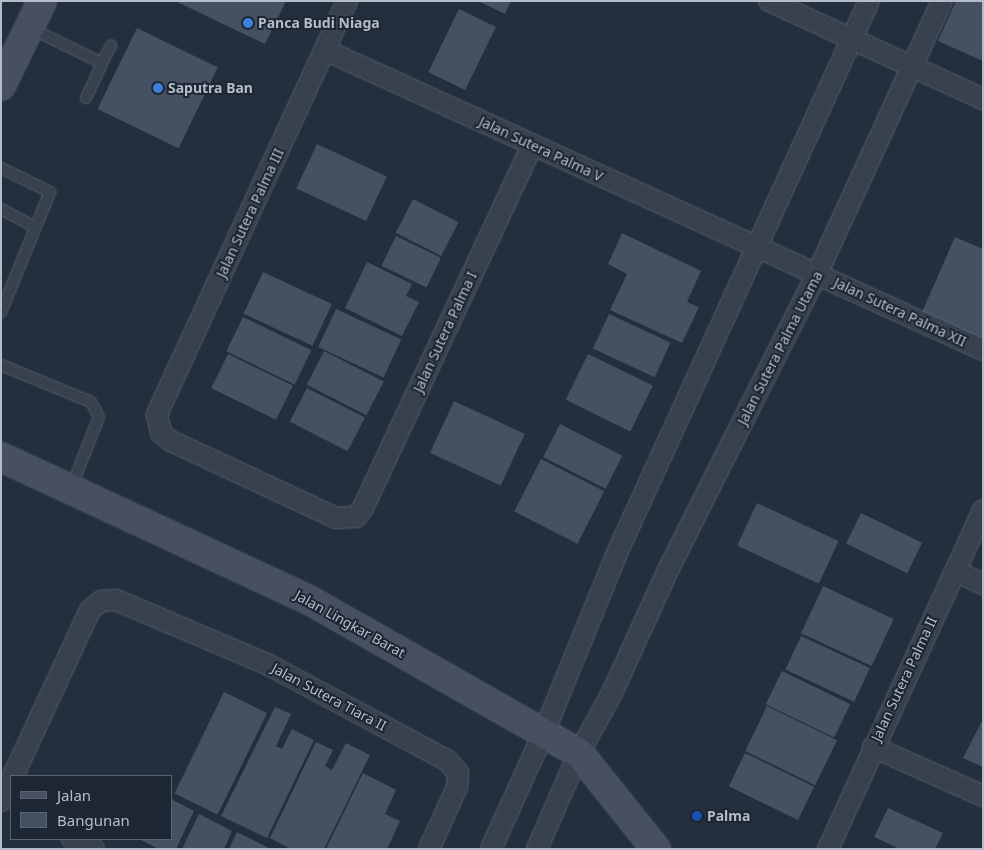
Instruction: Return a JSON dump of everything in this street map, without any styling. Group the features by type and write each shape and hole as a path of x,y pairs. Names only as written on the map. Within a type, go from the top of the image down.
{"street":[{"path":"3,80 42,1"},
{"name":"Jalan Sutera Palma III","path":"347,1 158,415 158,426 171,441 336,518 356,517"},
{"path":"769,1 983,99"},
{"path":"491,849 544,732 617,553 869,1"},
{"name":"Jalan Sutera Palma Utama","path":"537,849 579,753 612,693 668,570 817,274 942,1"},
{"name":"Jalan Sutera Palma V","path":"325,50 817,274"},
{"name":"Jalan Sutera Palma I","path":"356,517 364,508 532,145"},
{"name":"Jalan Sutera Palma XII","path":"817,274 983,350"},
{"name":"Jalan Lingkar Barat","path":"1,457 311,601 544,732 579,753 656,849"},
{"name":"Jalan Sutera Palma II","path":"828,849 983,510"},
{"path":"955,570 983,584"},
{"name":"Jalan Sutera Tiara II","path":"13,775 90,610 101,601 116,600 269,665 448,760 458,773 457,787 429,849"},
{"path":"873,747 983,796"},
{"path":"1,801 10,782"},
{"path":"74,840 94,849"}],"lane":[{"path":"30,28 102,64"},
{"path":"86,98 111,45"},
{"path":"1,168 50,192 1,312"},
{"path":"1,209 35,227"},
{"path":"1,365 91,402 99,417 71,488"}],"building":[{"name":"Panca Budi Niaga","path":"175,1 286,1 265,44"},
{"path":"478,1 511,1 505,14"},
{"path":"956,1 983,1 983,61 938,41"},
{"path":"459,9 496,27 465,90 428,72"},
{"name":"Saputra Ban","path":"137,28 218,67 178,148 98,109"},
{"path":"317,144 387,177 366,221 296,188"},
{"path":"413,199 458,222 441,256 396,233"},
{"path":"622,233 701,271 687,302 699,307 682,343 610,310 627,274 608,264"},
{"path":"396,236 441,258 426,288 382,266"},
{"path":"955,237 983,249 983,340 922,312"},
{"path":"367,262 412,284 406,296 419,302 402,336 345,308"},
{"path":"263,272 332,304 312,346 244,314"},
{"path":"336,309 401,339 384,377 318,347"},
{"path":"609,314 671,343 655,377 593,348"},
{"path":"243,317 311,350 295,384 226,351"},
{"path":"324,351 384,381 366,415 307,385"},
{"path":"228,354 293,386 276,420 211,388"},
{"path":"588,354 653,386 630,431 566,400"},
{"path":"307,388 365,418 348,451 290,422"},
{"path":"454,401 525,434 501,486 430,453"},
{"path":"560,424 622,456 606,489 543,457"},
{"path":"541,459 604,491 577,544 514,512"},
{"path":"757,503 839,541 819,584 737,546"},
{"path":"861,513 922,543 907,573 846,544"},
{"path":"823,586 894,619 872,666 801,633"},
{"path":"801,636 870,668 854,702 785,670"},
{"path":"782,671 850,704 834,738 766,704"},
{"path":"224,692 267,713 218,815 174,794"},
{"path":"767,706 837,740 815,785 745,751"},
{"path":"275,707 291,714 276,746 282,749 292,729 314,740 267,838 221,816"},
{"path":"983,719 983,767 963,758"},
{"path":"316,742 333,750 325,766 332,770 346,743 370,755 324,849 291,849 270,838"},
{"path":"745,753 814,787 798,820 729,786"},
{"path":"363,773 396,790 385,814 400,821 387,849 326,849"},
{"path":"172,800 194,811 176,849 159,849 141,840 172,840"},
{"path":"888,808 943,833 935,849 900,849 874,837"},
{"path":"199,814 232,831 224,849 182,849"},
{"path":"237,832 271,849 229,849"}],"place":[{"name":"Panca Budi Niaga","path":"248,23"},
{"name":"Saputra Ban","path":"158,88"},
{"name":"Palma","path":"697,816"}]}
